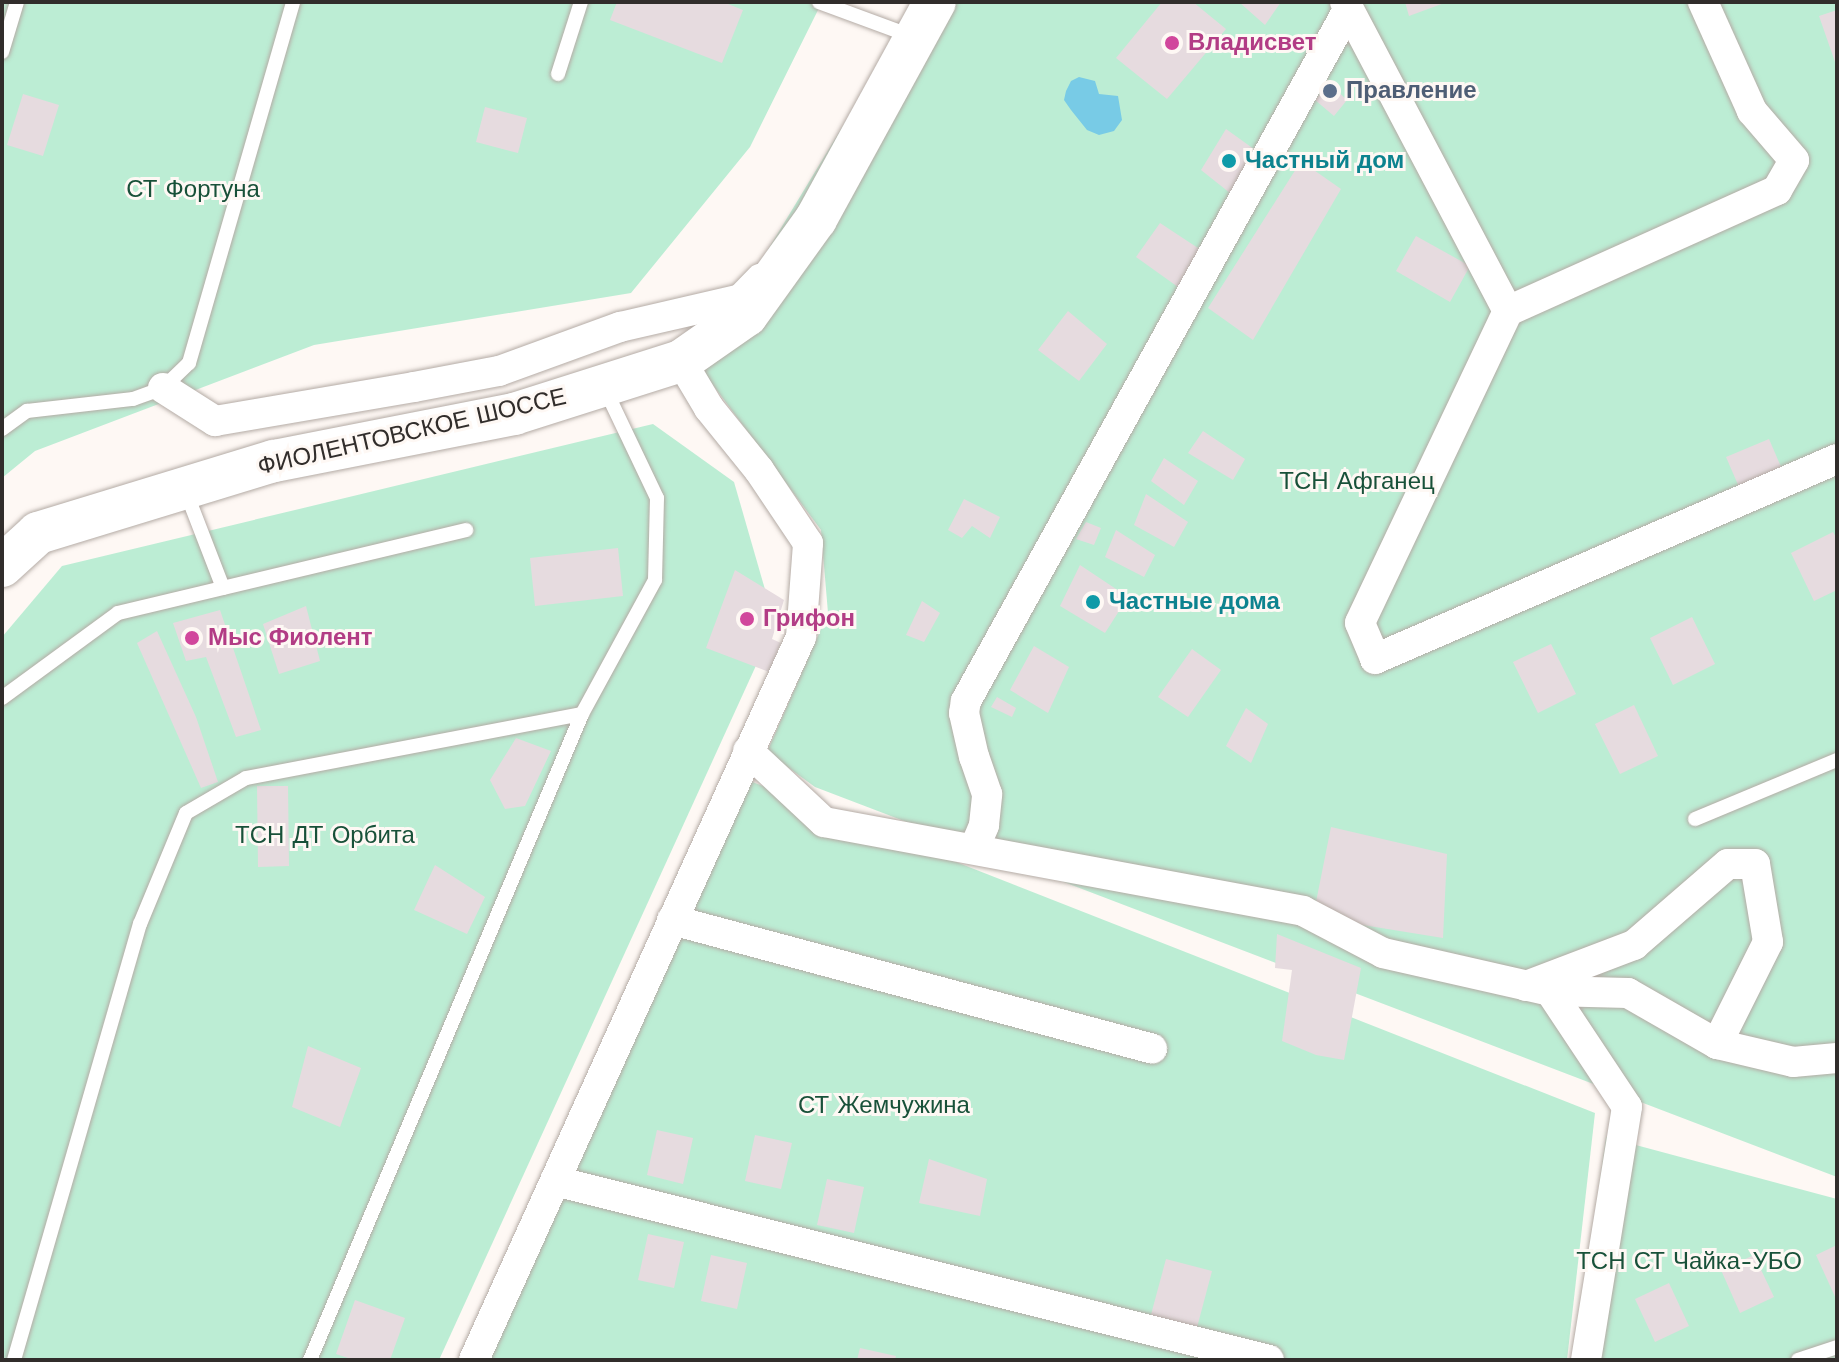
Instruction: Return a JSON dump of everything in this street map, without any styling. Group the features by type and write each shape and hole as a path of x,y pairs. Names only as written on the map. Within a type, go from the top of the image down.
{"main road":[{"name":"ФИОЛЕНТОВСКОЕ ШОССЕ","path":"2,566 38,533 274,461 514,414 681,361 747,315 816,219 935,2"}],"street":[{"path":"1703,2 1752,111 1794,160 1777,190 1508,311 1360,623 1375,659 1837,459"},
{"path":"1347,6 1508,311"},
{"path":"974,849 984,825 987,794 964,713 966,701 1347,6"},
{"path":"163,388 215,421 499,371 620,327 741,299 816,219"},
{"path":"474,1360 801,637 808,543 759,470 709,408 681,361"},
{"path":"748,751 824,822 1303,911 1383,953 1538,989 1628,993 1717,1044 1793,1062 1837,1058"},
{"path":"1538,989 1634,945 1728,864 1755,864 1768,942 1717,1044"},
{"path":"672,920 1152,1049"},
{"path":"1538,989 1627,1107 1586,1360"},
{"path":"555,1181 1269,1360"}],"lane":[{"path":"2,52 17,2"},
{"path":"2,429 27,411 133,399 163,388 189,363 293,2"},
{"path":"558,74 581,2"},
{"path":"819,2 915,38"},
{"path":"310,1360 582,714 655,580 657,498 606,391"},
{"path":"185,489 223,588"},
{"path":"2,698 118,613 466,530"},
{"path":"14,1360 140,924 186,813 246,778 582,714"},
{"path":"1695,819 1837,760"},
{"path":"1798,1360 1837,1347"}],"green space":[{"name":"СТ Фортуна","path":"2,2 822,2 750,147 631,293 314,345 35,451 2,478"},
{"name":"ТСН Афганец","path":"918,2 1837,2 1837,1177 815,787 767,752 828,613 821,530 698,365"},
{"name":"ТСН ДТ Орбита","path":"653,424 734,482 775,624 439,1360 2,1360 2,637 62,566"},
{"name":"СТ Жемчужина","path":"750,781 1595,1113 1567,1360 490,1360"},
{"name":"ТСН СТ Чайка-УБО","path":"1606,1137 1837,1199 1837,1360 1575,1360"}],"water":[{"path":"1079,77 1095,81 1099,94 1118,96 1122,120 1114,131 1099,135 1087,130 1064,100 1071,81"}],"building":[{"path":"617,2 723,2 743,10 722,63 610,20"},
{"name":"Владисвет","path":"1162,2 1193,2 1226,29 1167,99 1116,58"},
{"path":"1239,2 1281,2 1265,25"},
{"path":"1405,2 1447,2 1409,16"},
{"path":"1837,10 1837,61 1835,62 1819,16"},
{"name":"Правление","path":"1329,83 1347,100 1334,116 1315,100"},
{"path":"23,94 59,105 43,156 7,145"},
{"path":"485,107 527,118 518,153 476,142"},
{"name":"Частный дом","path":"1226,129 1258,152 1230,193 1201,170"},
{"path":"1301,161 1341,189 1253,340 1208,308"},
{"path":"1160,223 1201,250 1178,287 1136,257"},
{"path":"1416,236 1470,266 1450,302 1396,271"},
{"path":"1068,311 1107,344 1079,381 1038,350"},
{"path":"1203,431 1245,459 1233,480 1188,453"},
{"path":"1769,439 1782,469 1739,487 1726,457"},
{"path":"1164,458 1198,481 1184,505 1151,481"},
{"path":"1146,494 1188,522 1174,547 1134,525"},
{"path":"964,499 1000,517 990,538 972,526 962,538 948,530"},
{"path":"1086,522 1101,528 1094,545 1076,539"},
{"path":"1116,530 1155,555 1144,577 1105,557"},
{"path":"1833,532 1837,539 1837,590 1814,601 1791,553"},
{"path":"618,548 623,596 535,606 530,558"},
{"name":"Частные дома","path":"1080,565 1128,597 1105,633 1060,606"},
{"name":"Грифон","path":"735,570 784,600 772,639 781,643 769,672 706,648"},
{"path":"922,601 940,613 924,642 906,635"},
{"path":"306,606 320,661 279,674 263,624"},
{"path":"220,610 261,730 236,737 206,657 186,661 173,623"},
{"path":"1692,617 1715,664 1673,685 1650,638"},
{"path":"157,631 196,717 218,782 201,788 137,643"},
{"path":"1551,644 1576,694 1538,713 1513,662"},
{"path":"1034,646 1069,667 1048,713 1010,690"},
{"path":"1192,649 1221,670 1188,717 1158,697"},
{"path":"997,697 1016,708 1012,717 991,707"},
{"path":"1634,705 1658,756 1620,774 1595,724"},
{"path":"1246,708 1268,724 1251,763 1226,746"},
{"path":"516,738 551,751 525,806 505,809 490,780"},
{"path":"257,786 288,786 289,866 258,867"},
{"path":"1331,827 1447,854 1443,938 1313,917"},
{"path":"435,865 485,897 467,934 414,910"},
{"path":"1277,934 1361,968 1344,1060 1316,1055 1282,1041 1292,970 1275,968"},
{"path":"308,1046 361,1068 340,1127 292,1107"},
{"path":"657,1130 693,1138 683,1184 647,1175"},
{"path":"755,1135 792,1143 781,1189 745,1181"},
{"path":"929,1159 987,1179 980,1216 919,1203"},
{"path":"827,1179 864,1187 854,1233 817,1225"},
{"path":"648,1234 684,1242 674,1288 638,1280"},
{"path":"1837,1245 1837,1301 1816,1255"},
{"path":"711,1255 747,1263 737,1309 701,1301"},
{"path":"1754,1255 1774,1297 1740,1313 1721,1270"},
{"path":"1166,1259 1212,1271 1195,1335 1149,1322"},
{"path":"1669,1283 1689,1326 1655,1342 1635,1299"},
{"path":"355,1300 405,1318 390,1360 354,1360 336,1354"},
{"path":"860,1348 896,1356 895,1360 857,1360"}],"place":[{"name":"Владисвет","path":"1172,43"},
{"name":"Правление","path":"1330,91"},
{"name":"Частный дом","path":"1229,161"},
{"name":"Частные дома","path":"1093,602"},
{"name":"Грифон","path":"747,619"},
{"name":"Мыс Фиолент","path":"192,638"}]}
